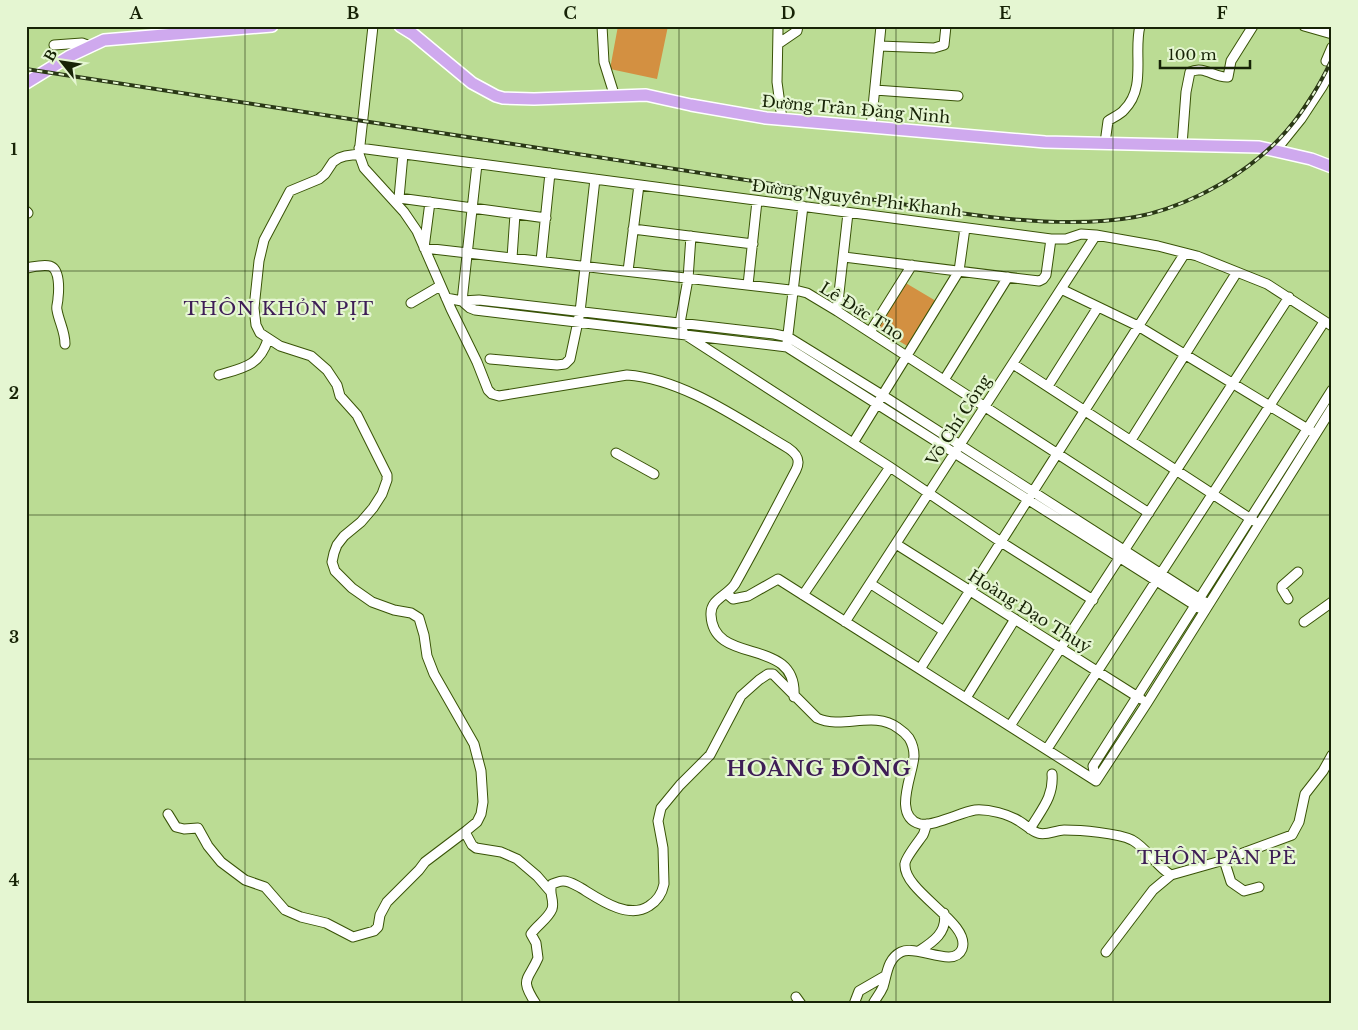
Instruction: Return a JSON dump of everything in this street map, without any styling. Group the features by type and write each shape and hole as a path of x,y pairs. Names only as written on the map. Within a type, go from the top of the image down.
{"main road":[{"path":"26,83 90,46 110,40 272,26"},
{"name":"Đường Trần Đăng Ninh","path":"400,26 413,34 472,83 496,96 516,99 646,95 732,112 782,118 1045,142 1259,147 1332,166"}],"street":[{"path":"373,26 359,151 364,168 404,212 417,231 488,390 498,396 627,376 640,376 661,381 698,397 794,452 798,459 796,470 732,588 713,604 711,614 712,623 717,634 726,642 737,648 774,658 784,664 795,690 794,697"},
{"path":"602,26 604,62 615,96"},
{"path":"778,44 796,30 798,26"},
{"path":"872,127 881,26"},
{"path":"879,46 941,47 944,45 946,26"},
{"path":"1105,143 1108,121 1124,110 1132,98 1138,74 1140,26"},
{"path":"1182,145 1186,92 1190,72 1202,69 1215,75 1228,77 1232,58 1253,26"},
{"path":"1304,26 1332,34"},
{"path":"778,30 777,82 782,118"},
{"path":"54,45 82,42 90,46"},
{"path":"1276,150 1301,120 1329,65 1332,47"},
{"path":"875,90 958,96"},
{"path":"168,814 176,827 184,829 198,828 208,846 221,862 244,880 265,886 285,910 326,923 353,937 374,931 378,927 382,912 392,896 425,862 476,822 483,809 482,770 474,744 434,674 427,656 420,621 411,613 394,610 372,602 352,588 334,571 332,562 337,545 344,536 369,514 382,494 387,480 385,469 357,415 340,396 335,382 321,363 312,356 280,346 268,339 260,333 256,325 254,308 259,260 264,240 290,191 319,179 333,162 359,151"},
{"name":"Đường Nguyễn Phi Khanh","path":"359,151 403,154 1051,239 1066,239 1081,234 1096,235 1185,253 1237,272 1268,284 1328,324"},
{"path":"403,154 399,198 546,218"},
{"path":"462,301 477,164"},
{"path":"541,261 550,173"},
{"path":"490,359 557,366 565,364 572,355 580,312 595,179"},
{"path":"628,272 639,185"},
{"path":"748,285 757,200"},
{"path":"424,248 430,202"},
{"path":"787,342 803,206"},
{"path":"837,311 848,212"},
{"path":"512,258 515,214"},
{"path":"853,443 959,270 965,228"},
{"path":"633,229 752,244"},
{"name":"Võ Chí Công","path":"845,622 1096,235"},
{"path":"691,236 688,278 680,323 684,334 890,467 1001,542 1093,600"},
{"path":"844,257 1039,281 1044,279 1046,275 1051,239"},
{"name":"Lê Đức Thọ","path":"424,248 748,285 806,294 837,311 906,357 986,406 1149,513"},
{"path":"920,669 1185,253"},
{"path":"870,332 912,265"},
{"path":"26,268 52,266 55,270 58,277 56,308 63,327 65,344"},
{"path":"1130,440 1237,272"},
{"path":"944,380 1008,277"},
{"path":"411,303 440,286"},
{"path":"1061,289 1138,326 1316,434"},
{"path":"1010,726 1289,297"},
{"path":"446,298 462,301 479,300 774,334 877,405 958,449"},
{"path":"462,301 470,308 476,310 684,334 802,344 882,395 958,449 1030,496 1206,607"},
{"path":"1048,386 1098,307"},
{"path":"1046,749 1270,405 1328,324"},
{"path":"219,375 255,362 268,339"},
{"path":"1013,364 1259,524"},
{"path":"1096,781 1093,766 1332,390"},
{"path":"1096,781 1332,408"},
{"path":"616,453 654,474"},
{"path":"803,595 890,467"},
{"name":"Hoàng Đạo Thuý","path":"896,544 1147,703"},
{"path":"1288,599 1282,586 1298,572"},
{"path":"726,594 733,599 748,596 778,579 1096,781"},
{"path":"870,584 944,631"},
{"path":"1304,622 1332,602"},
{"path":"966,698 1015,619"},
{"path":"550,891 552,884 561,880 570,882 604,902 626,911 641,911 654,902 664,884 663,838 658,821 661,808 680,785 710,755 741,696 768,674 773,674 817,718 827,722 882,720 892,724 908,736 913,746 914,757 906,794 906,809 913,820 920,824 975,810 1003,815 1041,834 1064,830 1125,837 1138,844 1171,875"},
{"path":"1106,952 1153,890 1171,875 1224,860 1292,835 1299,822 1305,794 1323,771 1332,755"},
{"path":"1030,829 1050,798 1053,783 1052,774"},
{"path":"873,1004 882,990 891,962 901,952 907,950 919,951 951,958 960,952 963,942 961,935 944,913 914,886 905,865 906,859 925,831 926,824"},
{"path":"465,832 472,845 476,848 501,852 517,859 537,876 550,891 553,902 552,909 531,934 536,943 538,958 527,976 526,984 536,1004"},
{"path":"1224,860 1234,884 1244,891 1259,887"},
{"path":"919,951 939,936 945,920 944,913"},
{"path":"854,1004 859,991 885,976"}],"shaded area":[{"path":"618,26 668,26 657,79 610,69"},
{"path":"904,282 936,301 909,347 877,328"}],"railway":[{"path":"26,69 960,213 1048,222 1092,222 1135,217 1168,208 1200,195 1243,170 1262,155 1294,122 1308,103 1332,59"}],"district":[{"name":"THÔN KHỎN PỊT","path":"279,308"},
{"name":"HOÀNG ĐỒNG","path":"819,769"},
{"name":"THÔN PÀN PÈ","path":"1217,857"}]}
